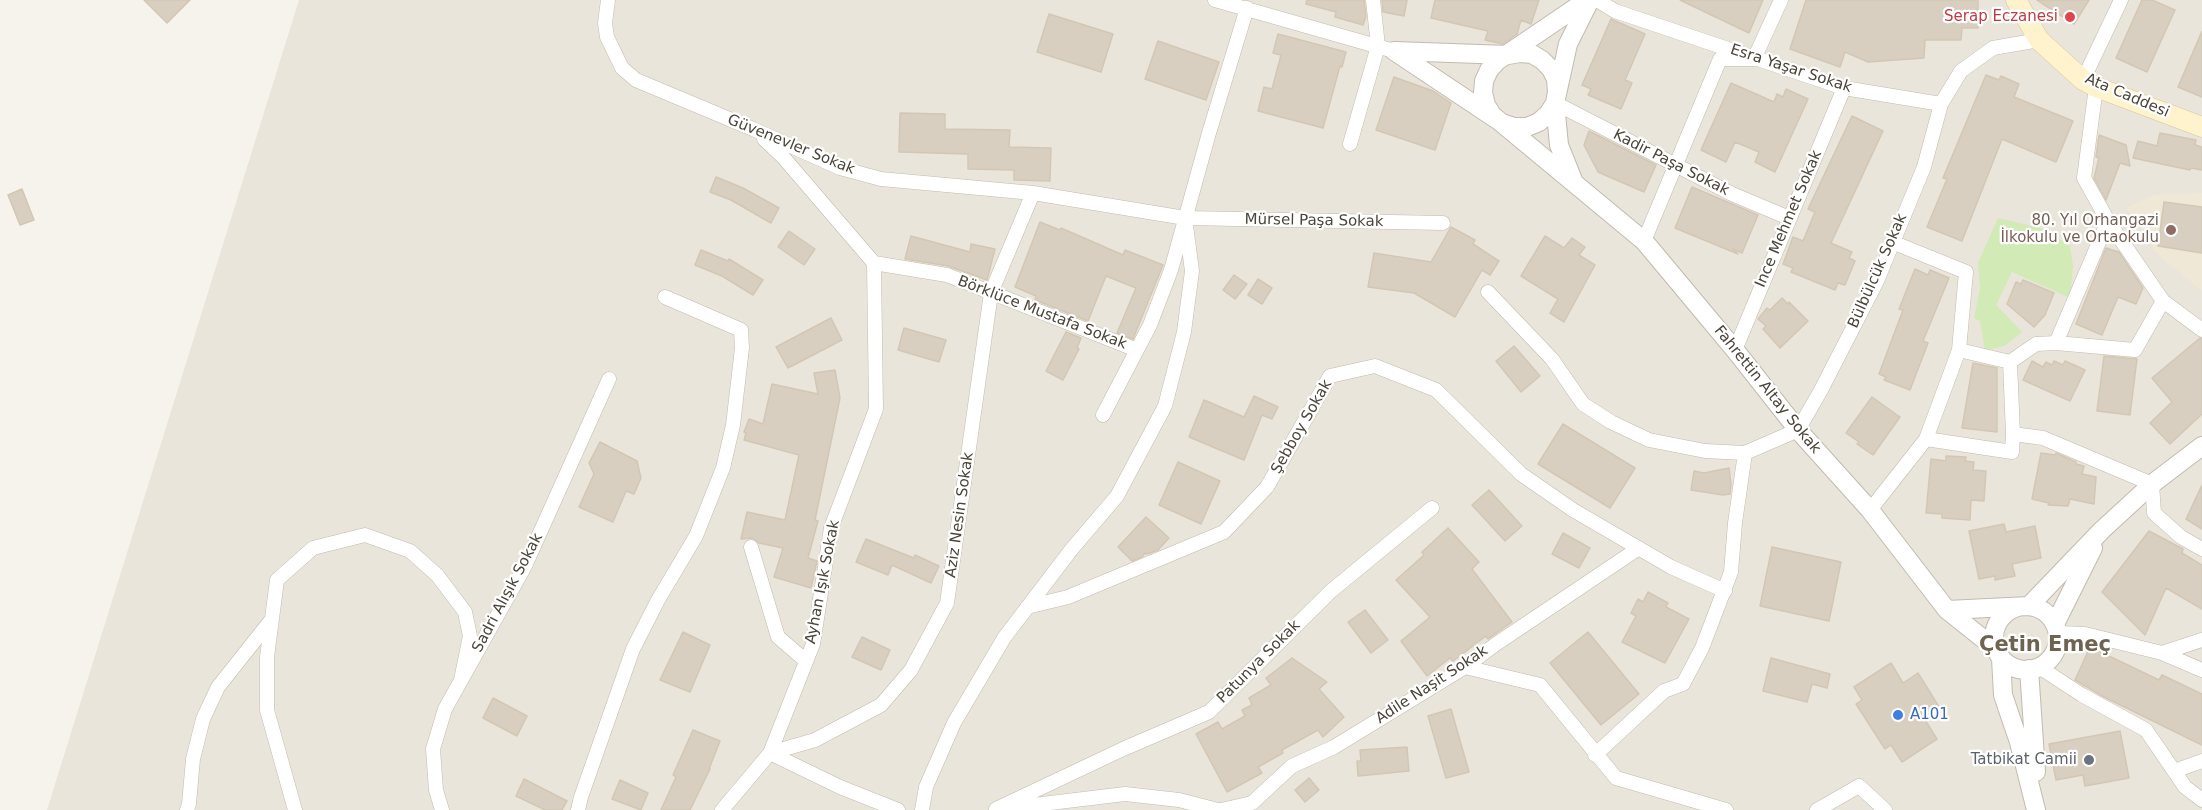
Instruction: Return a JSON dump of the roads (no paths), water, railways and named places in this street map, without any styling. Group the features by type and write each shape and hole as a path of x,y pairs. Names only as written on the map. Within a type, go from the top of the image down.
{"main road":[{"name":"Ata Caddesi","path":"2016,0 2039,40 2090,83 2202,127"}],"street":[{"name":"Güvenevler Sokak","path":"608,0 605,23 607,37 622,68 636,80 840,168 881,178 1033,193 1185,218"},
{"path":"1215,0 1386,49 1508,55 1532,54 1551,69 1556,79 1555,103 1559,145 1574,182"},
{"path":"1350,144 1386,49 1373,0"},
{"path":"1386,49 1502,123 1514,127 1527,127 1539,122 1555,103 1568,44 1588,0"},
{"path":"1502,123 1492,115 1483,93 1484,81 1489,70 1497,61 1588,0"},
{"name":"Esra Yaşar Sokak","path":"1597,0 1615,11 1844,88 1941,104"},
{"path":"1644,241 1720,59 1754,58 1781,0"},
{"path":"2121,0 2090,83 2084,178 2108,221 2163,301 2202,330"},
{"path":"1137,350 1150,325 1171,270 1247,8"},
{"path":"1941,104 1961,71 1993,48 2039,40"},
{"name":"Ince Mehmet Sokak","path":"1735,350 1844,88"},
{"name":"Kadir Paşa Sokak","path":"1555,103 1732,194 1789,218"},
{"name":"Bülbülcük Sokak","path":"1798,430 1877,281 1924,167 1941,104"},
{"name":"Fahrettin Altay Sokak","path":"1502,123 1644,241 1798,430 1870,510 1947,610 1999,654"},
{"path":"753,129 783,157 874,263"},
{"name":"Aziz Nesin Sokak","path":"770,753 815,740 881,705 911,670 947,603 991,293 1033,193"},
{"path":"922,810 926,787 954,723 1004,638 1071,550 1117,496 1165,406 1184,332 1192,271 1185,218"},
{"name":"Mürsel Paşa Sokak","path":"1185,218 1443,223"},
{"path":"2056,343 2108,221"},
{"path":"1870,510 1926,439 1959,350 1966,272 1892,242"},
{"name":"Börklüce Mustafa Sokak","path":"874,263 947,275 1137,350 1103,415"},
{"name":"Ayhan Işık Sokak","path":"722,810 770,753 813,644 831,528 876,409 874,263"},
{"path":"1488,292 1552,359 1583,404 1611,422 1650,440 1705,451 1745,453 1798,430"},
{"path":"578,810 580,797 633,649 658,600 696,536 723,468 733,425 742,348 741,330 665,297"},
{"path":"1959,350 2010,362 2036,344 2056,343 2135,350 2163,301"},
{"path":"1926,439 2012,452 2010,362"},
{"name":"Şebboy Sokak","path":"1027,607 1068,597 1224,532 1268,487 1330,376 1375,366 1436,390 1521,474 1573,510 1671,567 1725,591"},
{"name":"Sadri Alışık Sokak","path":"442,810 436,790 433,748 445,709 525,566 609,379"},
{"path":"2013,434 2043,438 2152,483"},
{"path":"2038,810 2003,695 1999,654 1994,639 1996,628 2008,611 2029,606 2102,530 2152,483 2202,446"},
{"path":"1595,755 1664,691 1683,684 1702,648 1731,572 1745,453"},
{"path":"2152,483 2154,513 2181,537 2202,549"},
{"name":"Patunya Sokak","path":"995,810 1123,749 1209,712 1331,591 1432,508"},
{"path":"2056,628 2102,530"},
{"path":"295,810 267,710 267,657 277,580 305,554 313,548 365,535 410,551 437,575 465,612 470,636 461,680"},
{"path":"751,547 778,636 806,661"},
{"name":"Adile Naşit Sokak","path":"995,810 1125,794 1179,800 1219,810 1252,803 1292,766 1334,747 1465,667 1638,548"},
{"path":"1947,610 2029,606 2040,609 2048,615 2056,628 2057,644 2054,653 2047,661 2034,668 2019,669 2009,665 1999,654"},
{"path":"187,810 193,759 203,719 218,687 274,617"},
{"path":"2056,628 2162,653 2202,670"},
{"path":"2162,653 2202,640"},
{"path":"1465,667 1540,685 1616,778 1726,810"},
{"path":"2034,668 2146,730 2185,787 2202,800"},
{"path":"2034,668 2038,810"},
{"path":"770,753 840,787 898,810"},
{"path":"2174,771 2202,761"},
{"path":"1817,810 1859,786 1885,810"}],"place":[{"name":"Serap Eczanesi","path":"2070,17"},
{"name":"80. Yıl Orhangazi İlkokulu ve Ortaokulu","path":"2171,230"},
{"name":"A101","path":"1898,715"},
{"name":"Tatbikat Camii","path":"2089,760"}],"district":[{"name":"Çetin Emeç","path":"2045,646"}]}
